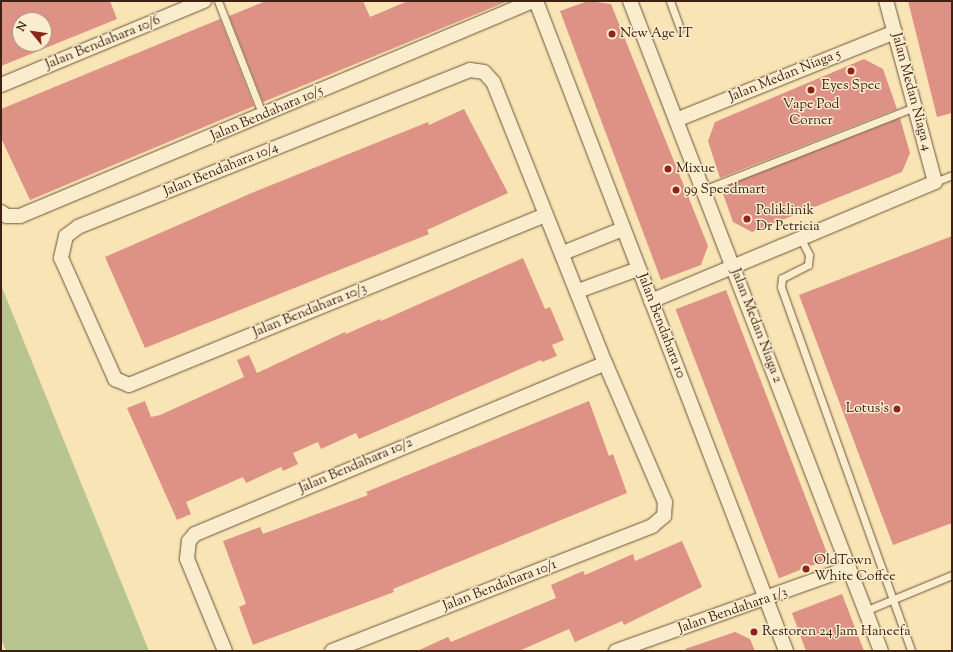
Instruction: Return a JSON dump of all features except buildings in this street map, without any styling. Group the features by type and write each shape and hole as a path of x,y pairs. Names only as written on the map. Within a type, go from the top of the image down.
{"street":[{"name":"Jalan Bendahara 10/6","path":"1,85 204,1"},
{"name":"Jalan Bendahara 10/5","path":"1,212 7,216 20,216 263,116 533,1"},
{"name":"Jalan Bendahara 10","path":"536,1 786,651"},
{"name":"Jalan Medan Niaga 2","path":"630,1 881,651"},
{"name":"Jalan Medan Niaga 4","path":"886,1 935,182"},
{"name":"Jalan Medan Niaga 5","path":"676,120 895,32"},
{"name":"Jalan Bendahara 10/4","path":"98,340 61,258 66,236 78,228 470,70 484,72 493,82 545,215"},
{"path":"651,301 734,268 800,237 935,182"},
{"path":"545,215 563,253 605,363"},
{"name":"Jalan Bendahara 10/3","path":"98,340 115,380 129,385 545,215"},
{"path":"563,253 623,229"},
{"path":"578,291 638,269"},
{"name":"Jalan Bendahara 10/1","path":"332,651 652,526 664,516 665,502 605,363"},
{"name":"Jalan Bendahara 10/2","path":"225,651 214,621 187,559 189,541 195,534 605,363"},
{"name":"Jalan Bendahara 1/3","path":"616,651 766,600 849,568"}],"lane":[{"path":"218,1 263,116"},
{"path":"670,1 680,28"},
{"path":"703,190 915,108"},
{"path":"935,182 952,175"},
{"path":"800,237 809,255 808,265 782,278 781,287 891,600 911,651"},
{"path":"865,611 952,575"}],"green space":[{"path":"1,285 149,651 6,651 1,639"}],"place":[{"name":"New Age IT","path":"612,34"},
{"name":"Eyes Spec","path":"851,71"},
{"name":"Vape Pod Corner","path":"811,90"},
{"name":"Mixue","path":"668,169"},
{"name":"99 Speedmart","path":"676,190"},
{"name":"Poliklinik Dr Petricia","path":"747,219"},
{"name":"Lotus's","path":"897,409"},
{"name":"OldTown White Coffee","path":"806,569"},
{"name":"Restoren 24 Jam Haneefa","path":"754,632"}]}
